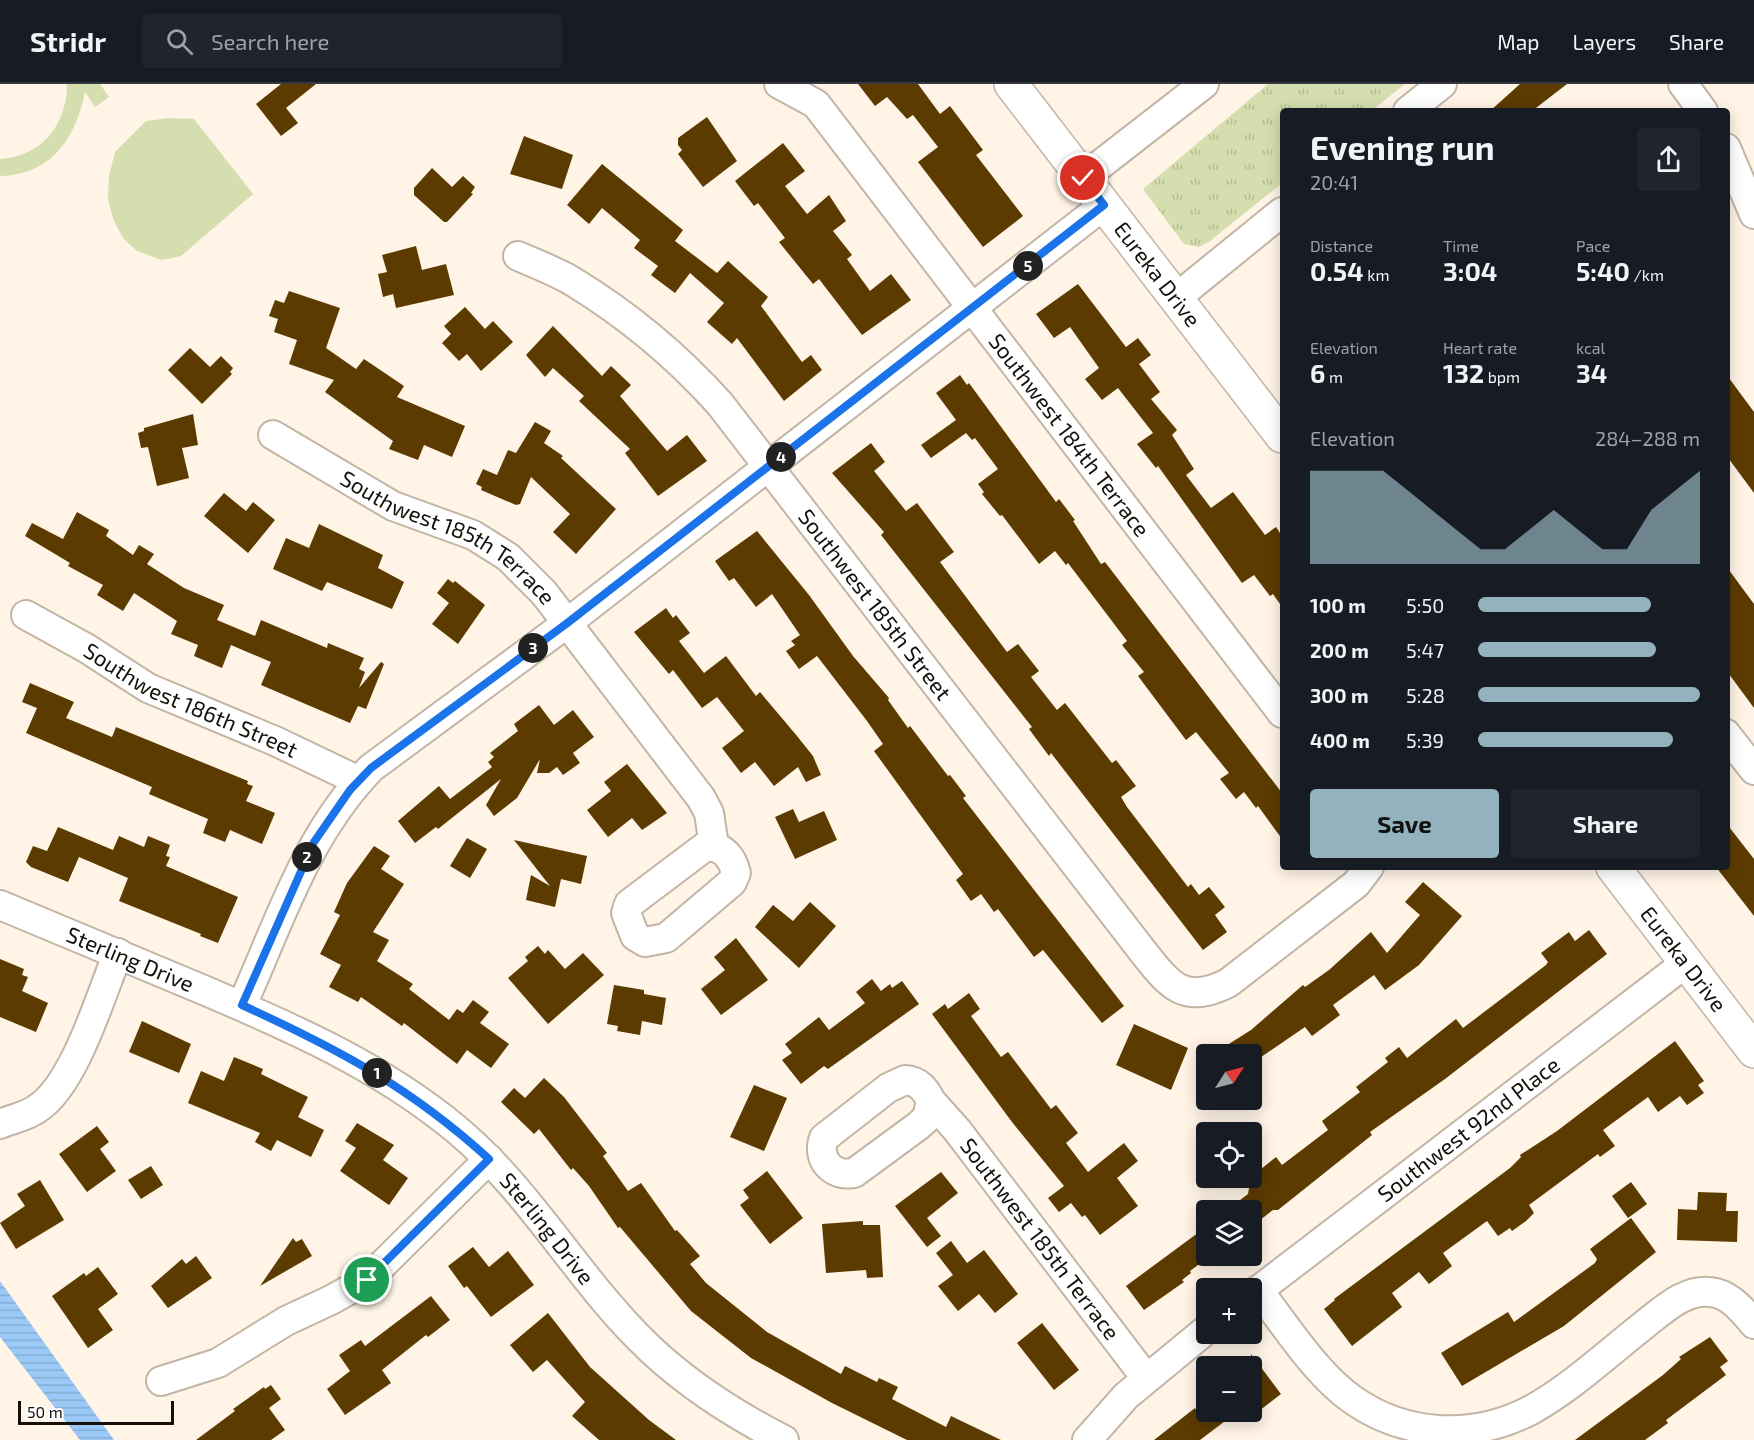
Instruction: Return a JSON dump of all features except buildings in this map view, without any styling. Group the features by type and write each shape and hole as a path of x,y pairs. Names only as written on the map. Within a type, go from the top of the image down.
{"main road":[{"name":"Eureka Drive","path":"1011,84 1280,433"},
{"name":"Eureka Drive","path":"1616,870 1754,1051"}],"street":[{"name":"Southwest 184th Terrace","path":"779,84 816,104 1280,710"},
{"path":"1412,108 1442,84"},
{"path":"1683,84 1701,108"},
{"path":"1083,178 1196,86"},
{"path":"1730,157 1754,214"},
{"path":"242,1005 314,842 359,781 386,755 566,624 1104,205"},
{"path":"1176,298 1280,214"},
{"name":"Southwest 185th Street","path":"518,256 572,281 665,349 714,398 1171,985 1194,994 1216,989 1242,973 1356,884 1367,870"},
{"name":"Southwest 185th Terrace","path":"273,435 393,506 473,535 491,545 524,572 701,798 709,813 714,846"},
{"name":"Southwest 186th Street","path":"26,615 86,648 148,687 275,741 359,781"},
{"path":"1730,739 1754,770"},
{"name":"Sterling Drive","path":"0,905 242,1005 335,1050 390,1080 450,1124 489,1159 520,1193 639,1338 699,1389 768,1436"},
{"path":"0,1125 38,1108 56,1091 81,1046 118,953"},
{"name":"Southwest 92nd Place","path":"1262,1288 1687,962"},
{"name":"Southwest 185th Terrace","path":"931,1101 957,1131 1146,1378"},
{"path":"161,1381 218,1363 286,1321 332,1300 367,1280 489,1159"},
{"path":"1262,1301 1321,1370 1353,1400 1398,1423 1425,1430 1449,1431 1486,1427 1532,1410 1679,1299 1696,1293 1715,1293 1738,1306 1754,1324"},
{"path":"1087,1440 1103,1420 1146,1378 1196,1338"}],"green space":[{"path":"67,84 100,84 109,97 95,107 85,92 75,124 59,150 34,169 0,176 0,159 28,152 49,136 62,112"},
{"path":"1268,84 1405,84 1375,108 1280,108 1280,185 1210,241 1199,247 1184,244 1143,189"},
{"path":"169,118 194,119 253,194 181,256 162,260 137,251 123,238 113,219 108,199 109,176 115,152 146,121"}],"water":[{"path":"0,1281 114,1440 80,1440 0,1337"}],"route":[{"path":"367,1280 489,1159 458,1131 390,1080 335,1050 242,1005 314,842 350,790 386,755 566,624 1104,205 1083,178"}]}
